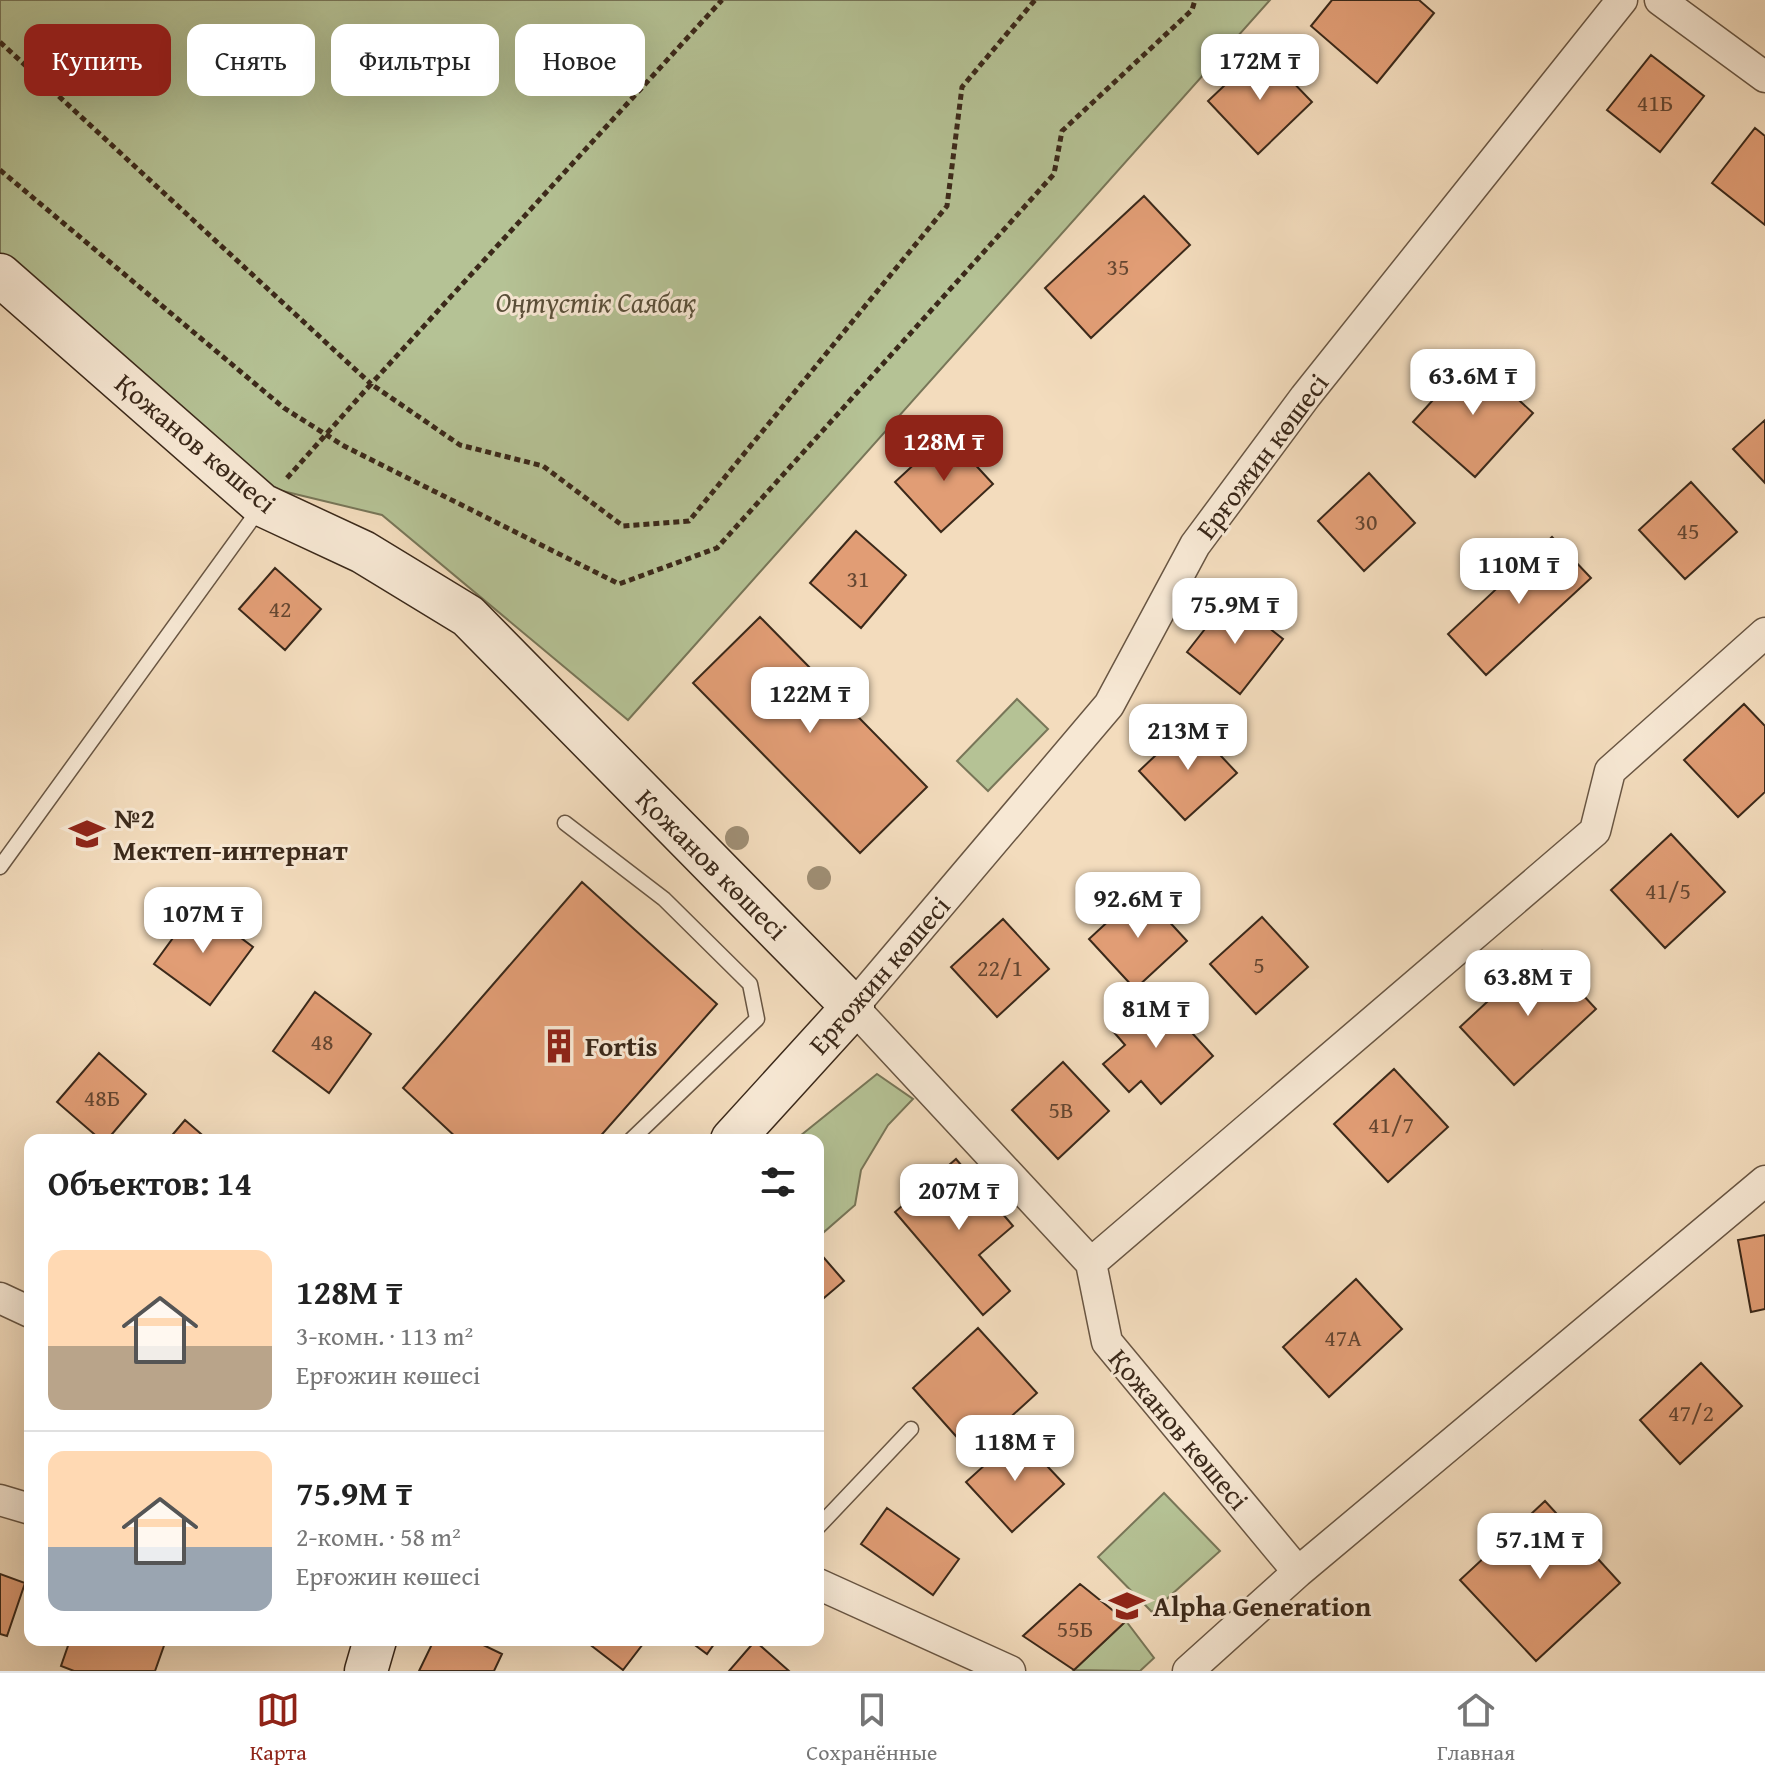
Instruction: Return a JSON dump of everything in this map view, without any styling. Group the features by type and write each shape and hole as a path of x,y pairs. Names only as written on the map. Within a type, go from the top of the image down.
{"street":[{"name":"Ерғожин көшесі","path":"737,1134 853,1007 1109,705 1195,545 1305,397 1622,0"},
{"path":"1660,0 1765,77"},
{"name":"Қожанов көшесі","path":"0,275 262,505 363,552 468,616 853,1007 1091,1263 1107,1342 1298,1572"},
{"path":"1091,1263 1595,831 1610,771 1765,633"},
{"path":"1188,1671 1298,1572 1765,1181"},
{"path":"0,1298 24,1309"},
{"path":"0,1500 24,1507"},
{"path":"824,1587 1010,1671"},
{"path":"366,1671 373,1646"}],"lane":[{"path":"0,867 262,505"},
{"path":"565,823 664,899 750,984 757,1019 637,1134"},
{"path":"824,1521 911,1429"}],"path":[{"path":"262,505 722,0"},
{"path":"0,42 371,384 460,445 543,466 623,526 689,521 947,206 962,87 1035,0"},
{"path":"0,170 284,408 326,434 619,584 717,548 1054,174 1062,131 1192,10 1195,0"}],"green space":[{"name":"Оңтүстік Саябақ","path":"0,0 1270,0 628,720 382,515 266,487 0,253"},
{"path":"1017,699 1048,729 988,791 957,761"},
{"path":"877,1074 913,1099 888,1125 861,1170 855,1205 824,1232 824,1134 802,1134"},
{"path":"1164,1493 1220,1551 1152,1612 1098,1557"},
{"path":"1126,1621 1154,1658 1140,1671 1074,1670"}],"building":[{"path":"1332,0 1419,0 1434,13 1377,83 1311,26"},
{"path":"1262,50 1312,102 1258,154 1208,101"},
{"path":"1651,55 1704,96 1660,152 1607,110"},
{"path":"1755,128 1765,136 1765,225 1712,183"},
{"path":"1144,196 1190,245 1091,338 1045,288"},
{"path":"1472,357 1533,413 1475,477 1413,422"},
{"path":"1765,420 1765,483 1733,449"},
{"path":"947,434 993,484 941,532 895,482"},
{"path":"1369,473 1415,523 1364,571 1318,521"},
{"path":"1691,482 1737,532 1685,579 1639,530"},
{"path":"856,531 906,575 861,628 810,583"},
{"path":"1552,537 1591,578 1486,675 1448,634"},
{"path":"275,568 321,609 285,650 239,609"},
{"path":"1230,597 1283,639 1240,694 1187,652"},
{"path":"760,617 927,787 860,853 693,683"},
{"path":"1744,704 1765,726 1765,792 1738,817 1684,760"},
{"path":"1190,723 1237,773 1185,820 1139,771"},
{"path":"1671,834 1725,892 1665,948 1611,890"},
{"name":"Fortis","path":"582,882 717,1004 602,1134 453,1134 403,1088"},
{"path":"1141,891 1187,941 1135,989 1089,939"},
{"path":"197,905 253,947 210,1005 154,964"},
{"path":"1262,917 1308,967 1256,1014 1210,964"},
{"path":"1003,919 1049,969 997,1017 951,967"},
{"path":"1542,951 1596,1009 1514,1085 1460,1027"},
{"path":"1154,991 1213,1056 1161,1104 1141,1081 1129,1092 1103,1064 1125,1045 1112,1030"},
{"path":"315,992 371,1034 329,1093 273,1051"},
{"path":"99,1053 146,1094 112,1134 94,1134 57,1102"},
{"path":"1063,1062 1109,1111 1058,1159 1012,1110"},
{"path":"1394,1069 1448,1127 1388,1182 1334,1124"},
{"path":"185,1120 201,1134 173,1134"},
{"path":"956,1159 1013,1226 979,1255 1010,1291 983,1315 895,1212"},
{"path":"1765,1235 1765,1309 1751,1312 1738,1240"},
{"path":"824,1258 844,1281 824,1298"},
{"path":"1356,1279 1402,1329 1329,1397 1283,1347"},
{"path":"978,1328 1037,1393 971,1453 913,1388"},
{"path":"1701,1363 1742,1406 1680,1464 1640,1420"},
{"path":"1018,1435 1064,1484 1012,1532 966,1482"},
{"path":"1545,1501 1620,1583 1536,1661 1460,1580"},
{"path":"887,1508 959,1559 933,1595 861,1544"},
{"path":"0,1574 24,1583 24,1586 7,1636 0,1634"},
{"name":"Alpha Generation","path":"1080,1584 1126,1621 1074,1670 1023,1636"},
{"path":"68,1646 164,1646 155,1671 74,1671 61,1666"},
{"path":"431,1646 485,1646 502,1654 494,1671 419,1671"},
{"path":"592,1646 641,1646 623,1670"},
{"path":"696,1646 713,1646 707,1654"},
{"path":"751,1646 761,1646 789,1671 729,1671"}],"place":[{"name":"№2 Мектеп-интернат","path":"87,834"},
{"name":"Fortis","path":"559,1046"},
{"name":"Alpha Generation","path":"1127,1606"}]}
